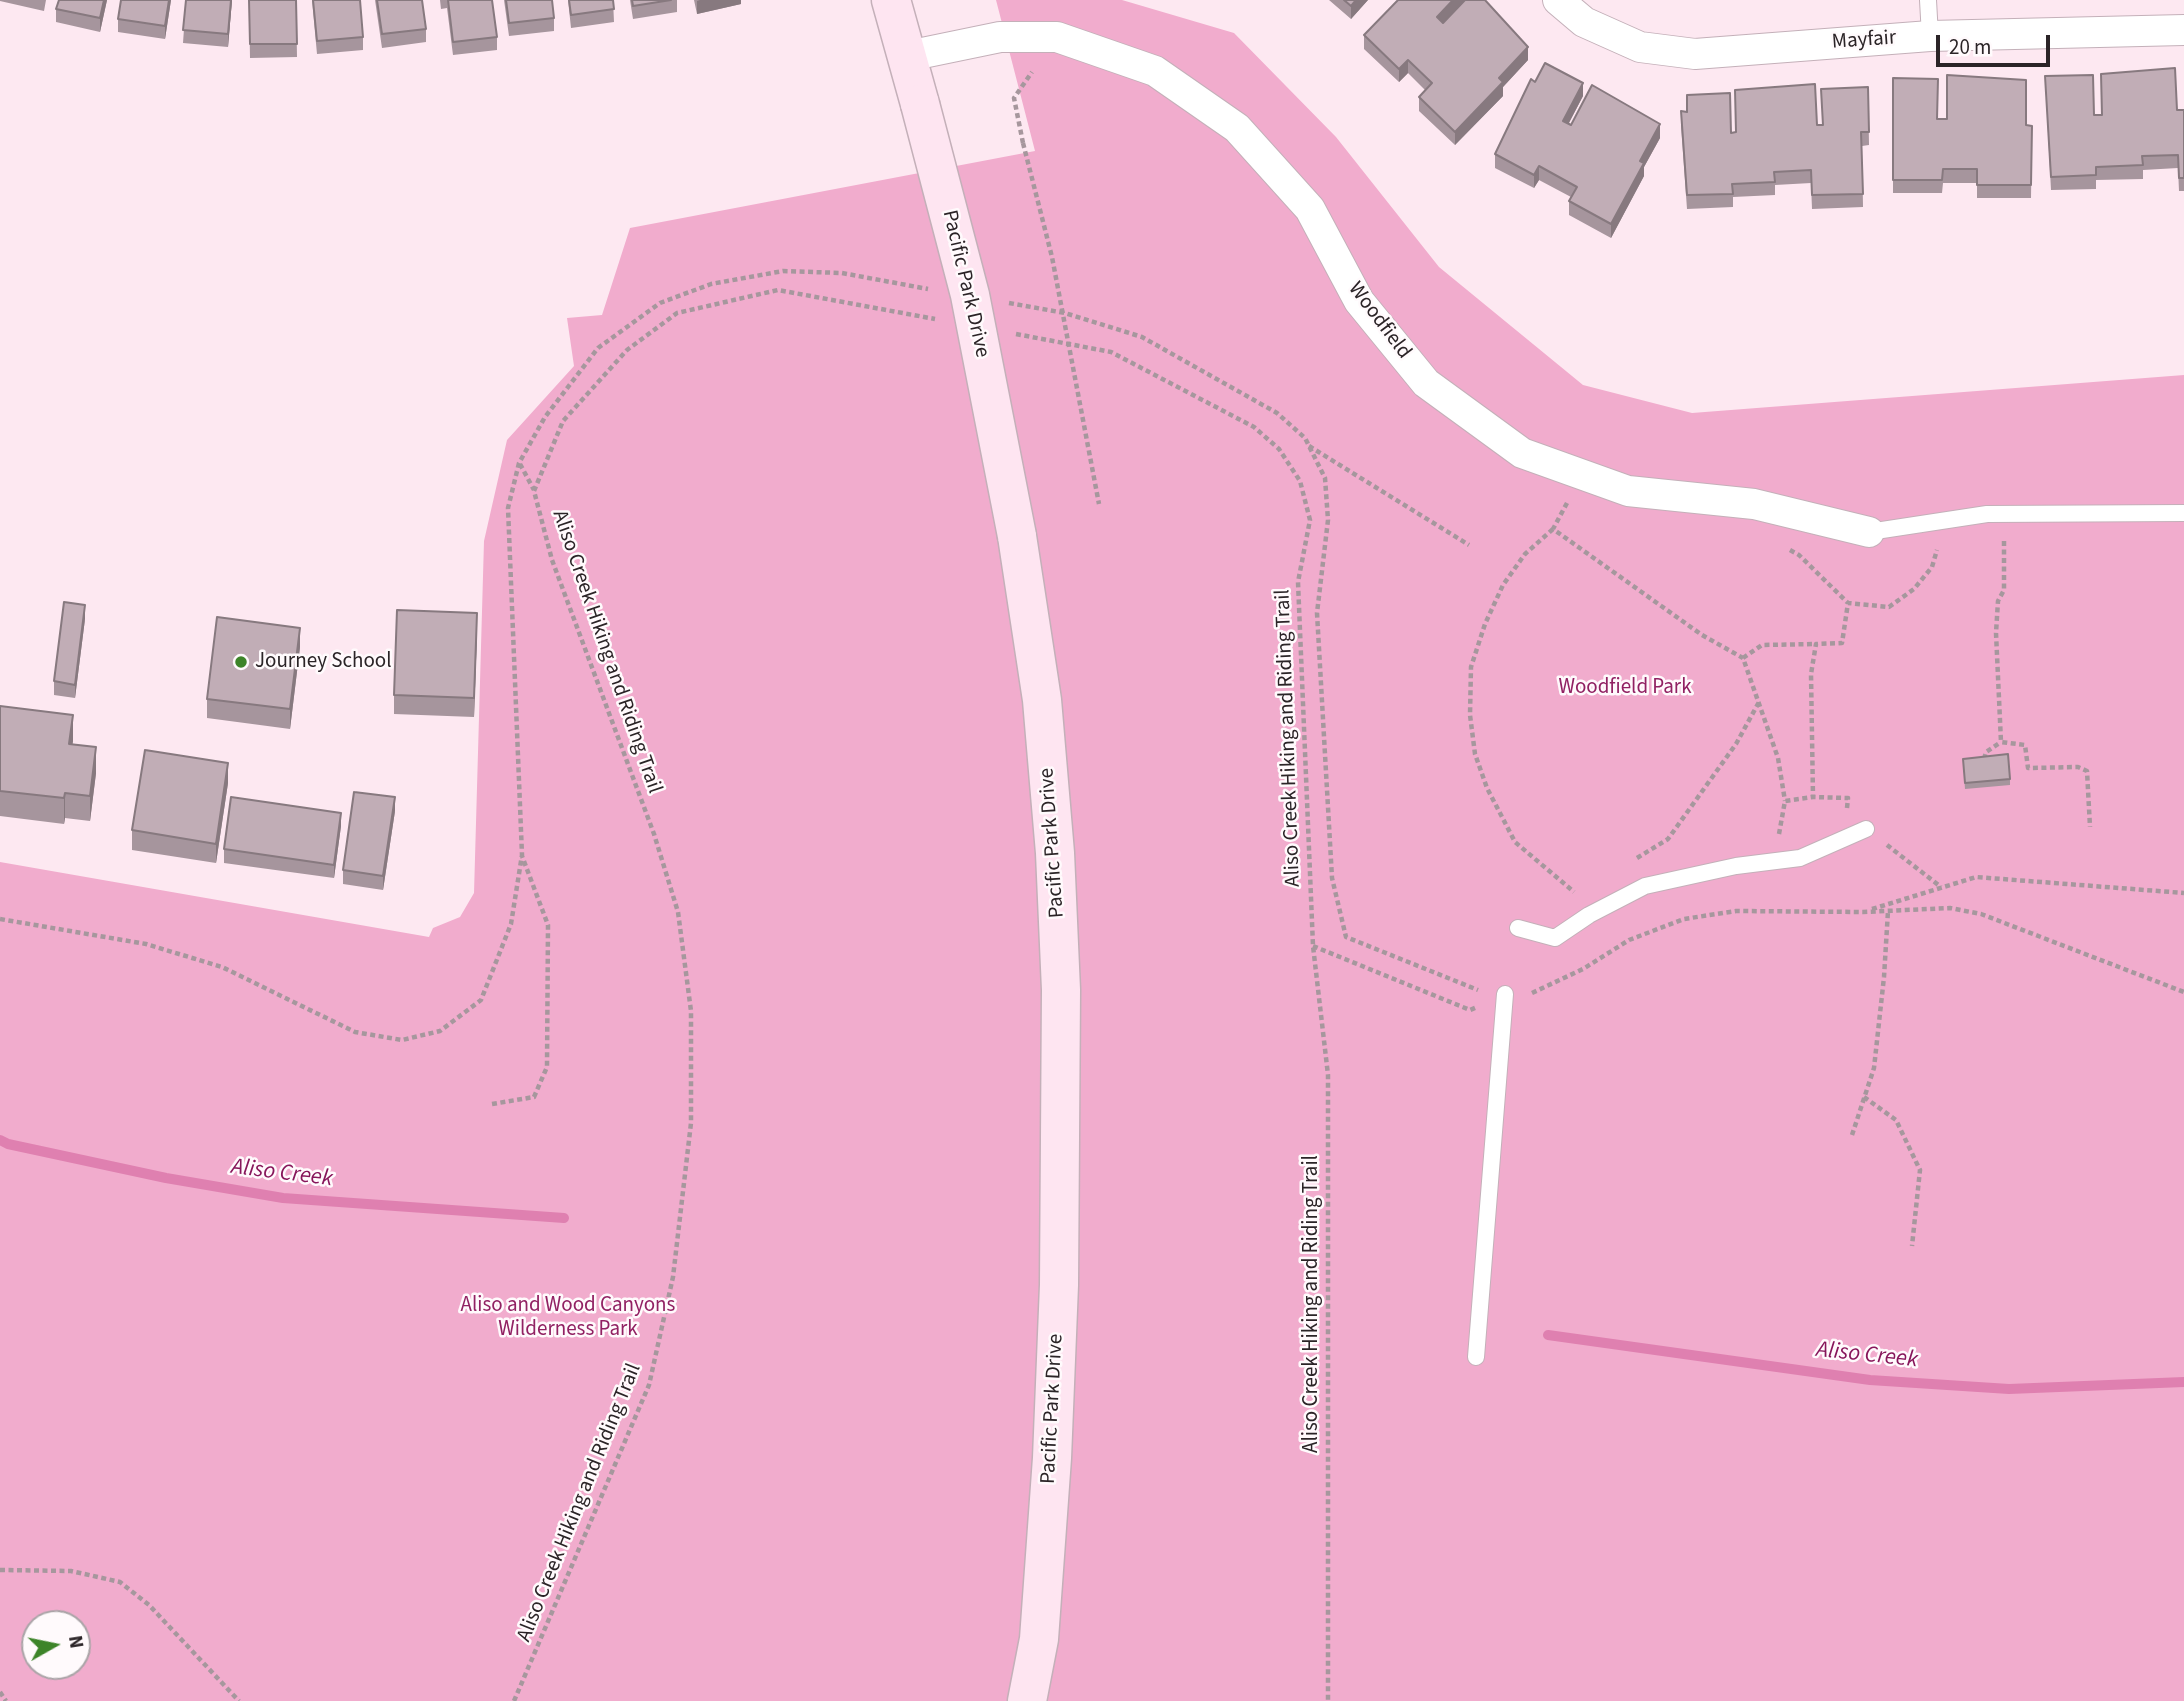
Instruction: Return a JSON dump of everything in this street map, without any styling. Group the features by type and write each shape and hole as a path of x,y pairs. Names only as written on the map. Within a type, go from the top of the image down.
{"main road":[{"name":"Pacific Park Drive","path":"891,0 970,295 1017,536 1042,700 1055,853 1061,990 1059,1285 1052,1458 1039,1639 1027,1701"}],"street":[{"name":"Mayfair","path":"1558,0 1584,22 1640,47 1695,54 1930,36 2184,30"},
{"name":"Woodfield","path":"908,56 1000,37 1057,37 1155,71 1237,128 1310,209 1359,301 1426,383 1522,453 1628,491 1754,503 1869,531"}],"lane":[{"path":"1928,0 1930,36"},
{"path":"1869,531 1987,514 2184,513"},
{"path":"1518,928 1555,938 1589,915 1645,886 1736,866 1800,858 1866,829"},
{"path":"1476,1357 1505,995"}],"path":[{"path":"1037,69 1027,76 1014,98 1052,257 1099,504"},
{"name":"Aliso Creek Hiking and Riding Trail","path":"514,1701 649,1385 673,1277 691,1123 691,1011 678,912 654,834 552,560 534,491 563,421 627,350 677,313 778,290 938,320"},
{"name":"Aliso Creek Hiking and Riding Trail","path":"1005,332 1111,352 1254,427 1279,449 1300,481 1310,520 1298,582 1313,946 1328,1074 1328,1701"},
{"path":"1309,446 1469,545"},
{"path":"519,463 534,491"},
{"path":"1560,496 1569,499 1553,529 1525,554 1503,585 1485,624 1471,667 1470,715 1475,754 1487,788 1515,842 1551,876 1579,896"},
{"path":"1553,529 1702,635 1743,658 1778,758 1785,801 1772,862"},
{"path":"2001,742 1996,632 1998,601 2004,590 2004,536 2010,536"},
{"path":"1779,545 1799,555 1847,603 1889,607 1914,589 1932,567 1938,547"},
{"path":"1743,658 1762,645 1842,643 1847,603"},
{"path":"1814,797 1811,674 1816,644"},
{"path":"1629,863 1668,839 1730,753 1760,701"},
{"path":"1984,759 1986,751 2001,742 2025,745 2028,768 2078,767 2087,771 2090,827"},
{"path":"1785,801 1814,797 1848,798 1845,839"},
{"path":"1866,829 1941,888"},
{"path":"492,1104 534,1097 547,1067 548,925 522,855"},
{"path":"1863,912 1976,877 2184,893"},
{"path":"1853,1135 1874,1068 1888,911"},
{"path":"0,919 146,944"},
{"path":"1313,946 1470,1010 1505,995"},
{"path":"1864,1097 1896,1120 1920,1170 1912,1247"},
{"path":"0,1570 71,1571 120,1582 149,1605 239,1701"},
{"path":"0,1692 6,1701"}],"green space":[{"path":"996,0 1122,0 1234,33 1336,137 1439,267 1583,385 1692,413 2184,375 2184,1701 0,1701 0,862 429,937 433,928 460,917 474,893 484,541 507,440 574,366 567,318 602,315 630,228 1035,151"}],"building":[{"path":"59,0 104,0 100,18 56,9"},
{"path":"121,0 169,0 165,26 118,19"},
{"path":"186,0 231,0 228,34 183,30"},
{"path":"249,0 296,0 297,44 250,44"},
{"path":"313,0 360,0 363,37 317,41"},
{"path":"377,0 422,0 426,29 382,34"},
{"path":"448,0 492,0 497,37 453,42"},
{"path":"506,0 552,0 554,18 509,23"},
{"path":"569,0 613,0 614,9 571,15"},
{"path":"632,0 671,0 633,6"},
{"path":"1344,0 1356,0 1351,6"},
{"path":"1398,0 1453,0 1437,17 1443,23 1465,0 1485,0 1528,47 1499,78 1503,82 1455,132 1419,97 1432,83 1408,60 1399,69 1364,35"},
{"path":"1545,63 1583,83 1563,121 1571,125 1592,85 1660,124 1640,161 1644,163 1611,224 1569,201 1577,187 1539,166 1534,175 1495,154 1531,79 1535,82"},
{"path":"2175,68 2177,110 2184,110 2184,178 2179,178 2178,155 2142,156 2143,165 2096,167 2096,175 2051,177 2045,76 2093,75 2094,115 2102,115 2101,74"},
{"path":"1947,75 2026,80 2026,125 2032,126 2031,185 1977,185 1977,169 1943,169 1942,180 1893,180 1893,78 1938,79 1937,119 1947,119"},
{"path":"1815,84 1817,125 1823,125 1821,89 1868,87 1869,132 1861,132 1863,194 1812,195 1811,170 1774,172 1775,182 1732,184 1733,194 1687,195 1681,111 1687,112 1687,95 1730,93 1731,133 1736,132 1735,90"},
{"path":"64,602 85,605 75,685 54,681"},
{"path":"397,610 477,613 474,698 394,695"},
{"path":"217,617 300,628 290,709 207,699"},
{"path":"0,706 73,715 69,744 96,747 90,796 65,793 64,798 0,791"},
{"path":"145,750 228,763 216,844 132,830"},
{"path":"2008,754 2010,779 1965,783 1963,759"},
{"path":"354,792 395,797 383,876 343,870"},
{"path":"231,797 341,813 334,865 224,849"}],"waterway":[{"name":"Aliso Creek","path":"0,1140 8,1144 166,1178 283,1198 564,1218"},
{"name":"Aliso Creek","path":"1548,1335 1870,1380 2009,1389 2184,1382"}],"place":[{"name":"Journey School","path":"241,662"}],"park label":[{"name":"Woodfield Park","path":"1625,688"},
{"name":"Aliso and Wood Canyons Wilderness Park","path":"568,1318"}]}
